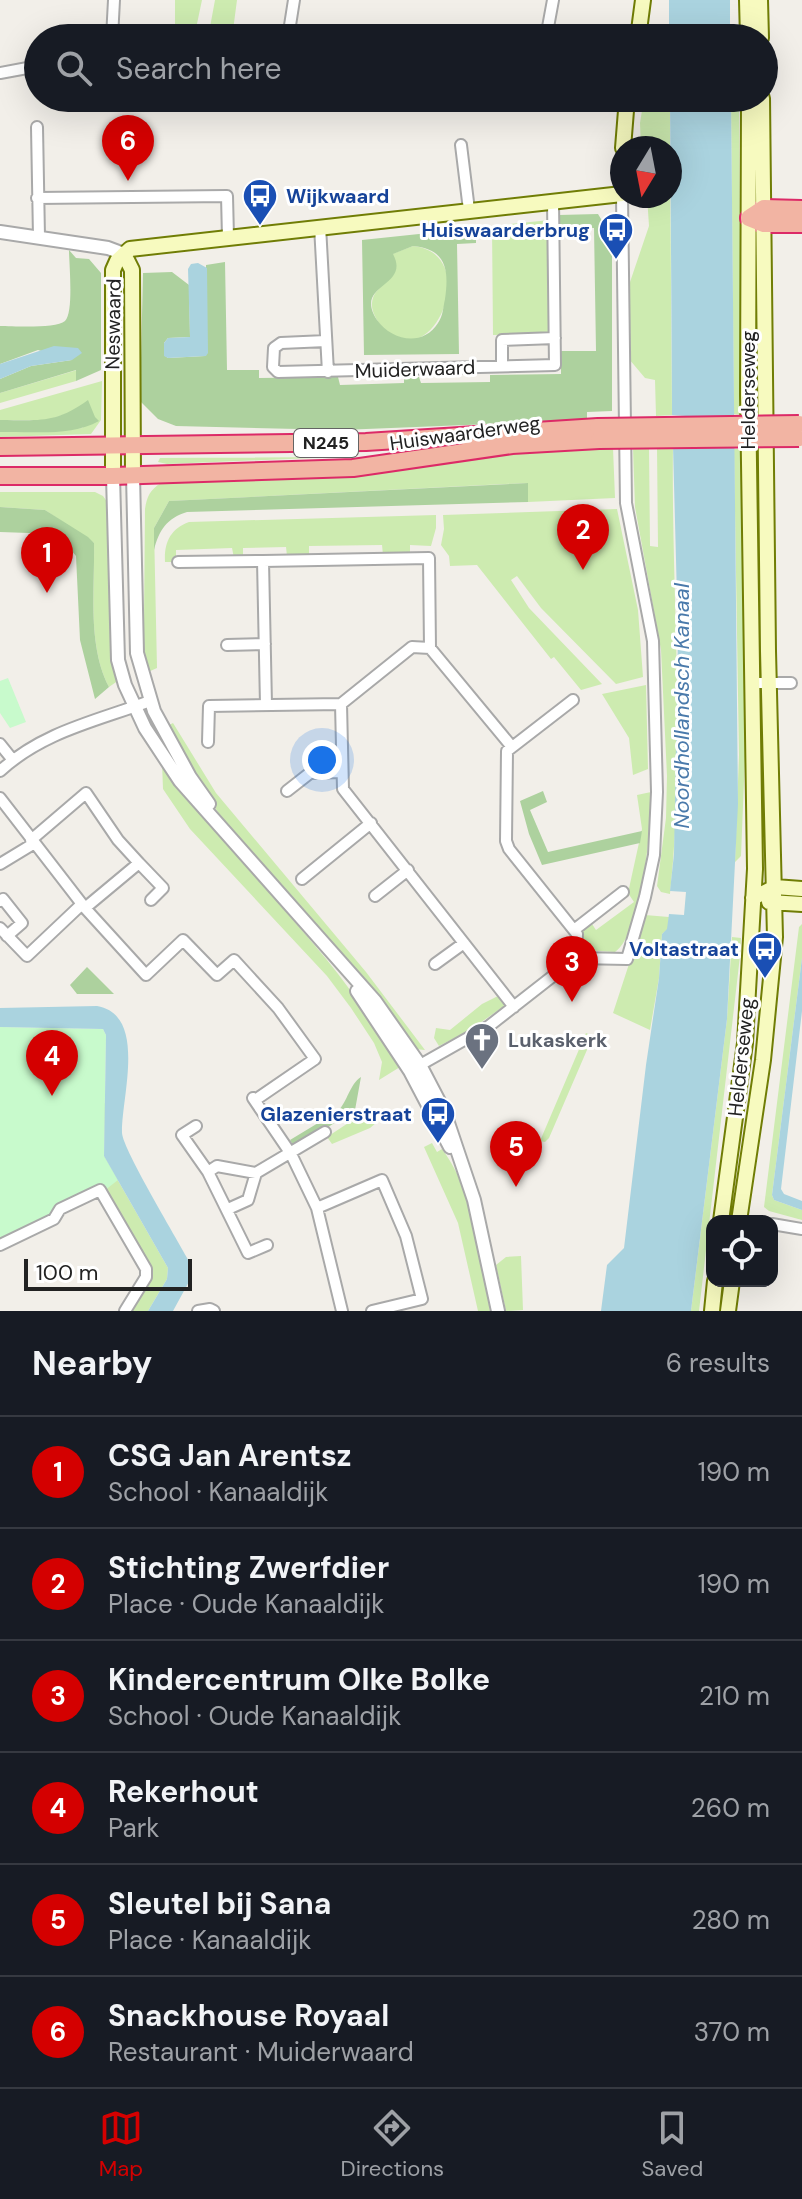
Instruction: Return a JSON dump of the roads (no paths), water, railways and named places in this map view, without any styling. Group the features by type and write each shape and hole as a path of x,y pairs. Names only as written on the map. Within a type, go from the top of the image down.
{"highway":[{"path":"759,217 802,209"},
{"path":"759,217 802,224"},
{"name":"Huiswaarderweg","path":"0,447 801,431"},
{"name":"Huiswaarderweg","path":"0,476 113,476 353,468 598,434"}],"main road":[{"path":"640,24 643,0"},
{"path":"747,0 748,24"},
{"path":"760,0 761,24"},
{"path":"624,136 626,112"},
{"name":"Helderseweg","path":"744,1215 765,1044 776,903 759,217 750,112"},
{"name":"Helderseweg","path":"723,1215 745,1043 753,898 755,785 748,395 759,217 762,112"},
{"path":"124,254 137,247 610,196"},
{"name":"Neswaard","path":"113,445 113,270 124,254 132,270 133,444"},
{"path":"133,444 133,475"},
{"path":"113,445 113,476"},
{"path":"753,898 775,887 802,889"},
{"path":"753,898 802,904"},
{"path":"712,1311 714,1287"},
{"path":"728,1311 731,1287"}],"street":[{"path":"113,24 114,0"},
{"path":"290,24 294,0"},
{"path":"549,24 553,0"},
{"path":"0,73 24,69"},
{"path":"37,127 39,237"},
{"path":"461,145 469,210"},
{"path":"37,198 227,196 228,237"},
{"name":"Muiderwaard","path":"326,341 281,343 274,348 273,367 278,372 328,372 555,365 553,201"},
{"path":"415,1068 489,1026 576,958 627,959 645,897 656,828 653,641 626,503 622,208"},
{"name":"Muiderwaard","path":"320,226 328,372"},
{"path":"0,232 108,248 124,254"},
{"name":"Muiderwaard","path":"502,366 502,340 555,338"},
{"path":"133,475 134,628 137,653 150,701 190,777 243,852"},
{"path":"113,476 118,660 134,707 173,771 375,1001 444,1111 479,1217 498,1311"},
{"path":"178,562 429,558 430,648 512,747"},
{"path":"263,561 266,705"},
{"path":"227,645 265,644"},
{"path":"208,742 209,706 341,704 412,647 430,648"},
{"path":"752,683 791,683"},
{"path":"573,700 507,751 506,841 514,857 577,934 576,958"},
{"path":"0,771 12,759 60,731 150,701"},
{"path":"341,704 343,789 514,1007"},
{"path":"0,744 12,759"},
{"path":"287,791 310,773 342,772"},
{"path":"0,864 32,842 86,793 118,840 163,888 151,900"},
{"path":"0,798 84,906 146,975 183,940 217,975 234,960 278,1008 315,1059 253,1098 291,1154 317,1208 342,1311"},
{"path":"302,879 371,823"},
{"path":"0,901 3,899 22,923 4,932 27,956 139,863"},
{"path":"375,896 408,870"},
{"path":"574,930 623,892"},
{"path":"435,964 464,943"},
{"path":"196,1126 182,1135 208,1172 248,1253 267,1245"},
{"path":"208,1172 217,1166 256,1173 325,1132"},
{"path":"228,1209 248,1200 256,1173"},
{"path":"317,1208 382,1180 406,1236 422,1299 372,1311"},
{"path":"0,1245 54,1219 60,1209 100,1190 146,1269 146,1277 125,1311"},
{"path":"778,1225 802,1229"},
{"path":"198,1311 214,1311"}],"water":[{"path":"669,0 730,0 730,24 669,24"},
{"name":"Noordhollandsch Kanaal","path":"670,112 731,112 738,804 727,1019 691,1311 601,1311 607,1265 624,1248 662,934 667,929 669,914 684,915 686,892 670,891 674,854 678,635 673,446 685,445 685,416 672,415 671,208 682,208 682,136 670,136"},
{"path":"198,263 207,268 208,353 206,356 168,358 164,356 164,343 168,338 190,337 188,269 191,264"},
{"path":"54,346 78,348 82,353 72,360 31,366 0,379 0,364"},
{"path":"802,958 802,1011 781,1189 784,1194 802,1201 802,1210 774,1200 772,1195"},
{"path":"97,1006 113,1013 122,1025 127,1041 122,1133 125,1143 191,1265 191,1278 173,1311 148,1311 167,1279 168,1268 104,1156 106,1035 103,1029 0,1027 0,1008"}],"place":[{"name":"Snackhouse Royaal","path":"128,181"},
{"name":"Wijkwaard","path":"260,227"},
{"name":"Huiswaarderbrug","path":"616,261"},
{"name":"Stichting Zwerfdier","path":"583,570"},
{"name":"CSG Jan Arentsz","path":"47,593"},
{"name":"Voltastraat","path":"765,980"},
{"name":"Kindercentrum Olke Bolke","path":"572,1002"},
{"name":"Lukaskerk","path":"482,1071"},
{"name":"Rekerhout","path":"52,1096"},
{"name":"Glazenierstraat","path":"438,1145"},
{"name":"Sleutel bij Sana","path":"516,1187"}]}
